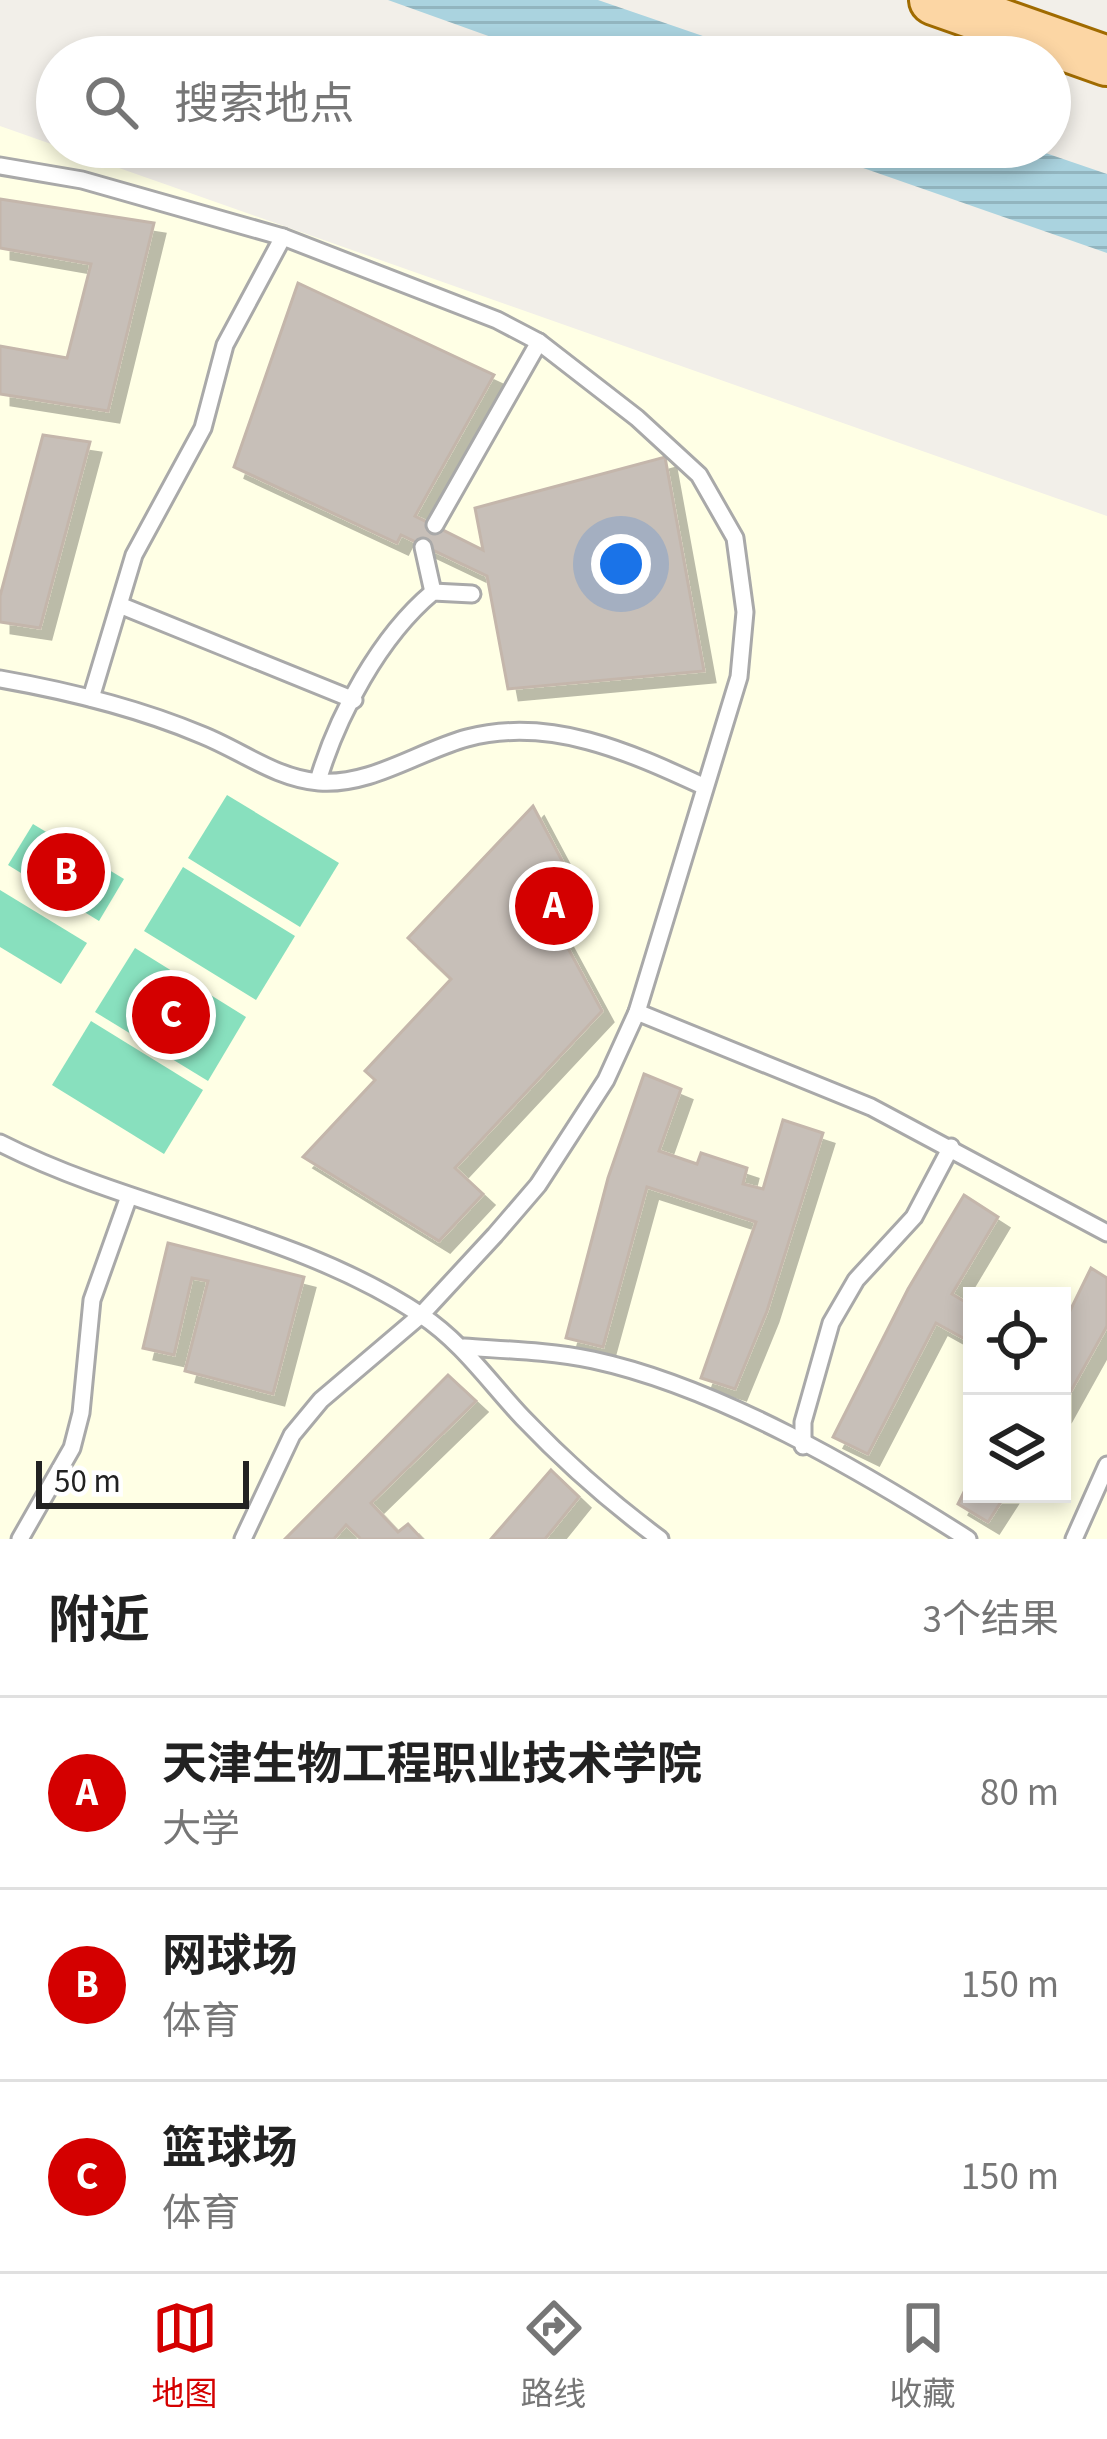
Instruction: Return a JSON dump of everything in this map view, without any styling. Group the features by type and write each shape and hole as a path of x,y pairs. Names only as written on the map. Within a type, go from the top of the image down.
{"main road":[{"path":"934,0 1036,36"},
{"path":"1071,48 1107,61"}],"lane":[{"path":"0,166 82,180 283,237 410,284 539,342 637,418 699,475 735,538 745,612 740,677 637,1012 606,1080 538,1185 421,1315 321,1400 292,1435 243,1539"},
{"path":"91,698 134,555 155,507 202,428 232,329 283,237"},
{"path":"435,525 539,342"},
{"path":"423,547 433,592"},
{"path":"318,782 328,748 391,638 433,592"},
{"path":"433,592 472,594"},
{"path":"122,606 354,700"},
{"path":"0,679 91,698 201,734 283,776 318,782 367,776 467,738 532,729 636,755 703,786"},
{"path":"637,1012 872,1107 1107,1234"},
{"path":"0,1143 128,1199 301,1252 421,1315 464,1347 566,1464 657,1538"},
{"path":"803,1446 803,1422 831,1323 856,1280 914,1217 951,1147"},
{"path":"20,1539 72,1448 81,1413 92,1300 128,1199"},
{"path":"464,1347 598,1361 712,1402 803,1446 968,1539"},
{"path":"1074,1539 1107,1465"}],"shaded area":[{"path":"0,126 36,139 36,168 119,168 1107,516 1107,1539 0,1539"}],"green space":[{"path":"227,795 339,863 300,927 188,858"},
{"path":"33,824 124,879 99,921 8,865"},
{"path":"183,867 295,936 256,1000 144,931"},
{"path":"0,890 87,943 61,984 0,947"},
{"path":"135,948 246,1017 208,1081 95,1012"},
{"path":"91,1021 203,1090 164,1154 52,1085"}],"water":[{"path":"388,0 598,0 703,36 488,36"},
{"path":"1071,162 1107,174 1107,253 863,168 1071,168"}],"building":[{"path":"0,199 154,223 108,411 0,394 0,346 67,358 91,264 0,248"},
{"path":"298,283 494,375 415,516 483,550 475,508 665,457 704,671 508,689 487,576 401,535 397,543 234,467"},
{"path":"43,435 90,442 40,628 0,622 0,596"},
{"path":"533,806 575,885 549,913 602,1011 455,1168 483,1194 439,1241 303,1157 375,1080 365,1071 451,979 408,938"},
{"path":"644,1074 681,1089 659,1151 697,1164 701,1153 747,1168 743,1184 763,1189 783,1120 823,1133 767,1311 735,1389 701,1378 756,1222 647,1187 603,1347 566,1338 608,1178"},
{"path":"964,1195 998,1217 952,1294 963,1301 963,1338 936,1323 868,1454 833,1437 908,1289"},
{"path":"168,1243 304,1277 273,1394 185,1371 208,1281 192,1278 174,1355 143,1348"},
{"path":"1091,1268 1107,1278 1107,1326 1071,1391 1071,1309"},
{"path":"448,1375 476,1401 371,1503 398,1532 408,1524 422,1539 361,1539 346,1525 334,1539 285,1539"},
{"path":"551,1470 579,1497 545,1539 491,1539"},
{"path":"963,1494 963,1503 1000,1503 988,1522 958,1504"}],"place":[{"name":"网球场","path":"66,872"},
{"name":"天津生物工程职业技术学院","path":"554,906"},
{"name":"篮球场","path":"171,1015"}]}
